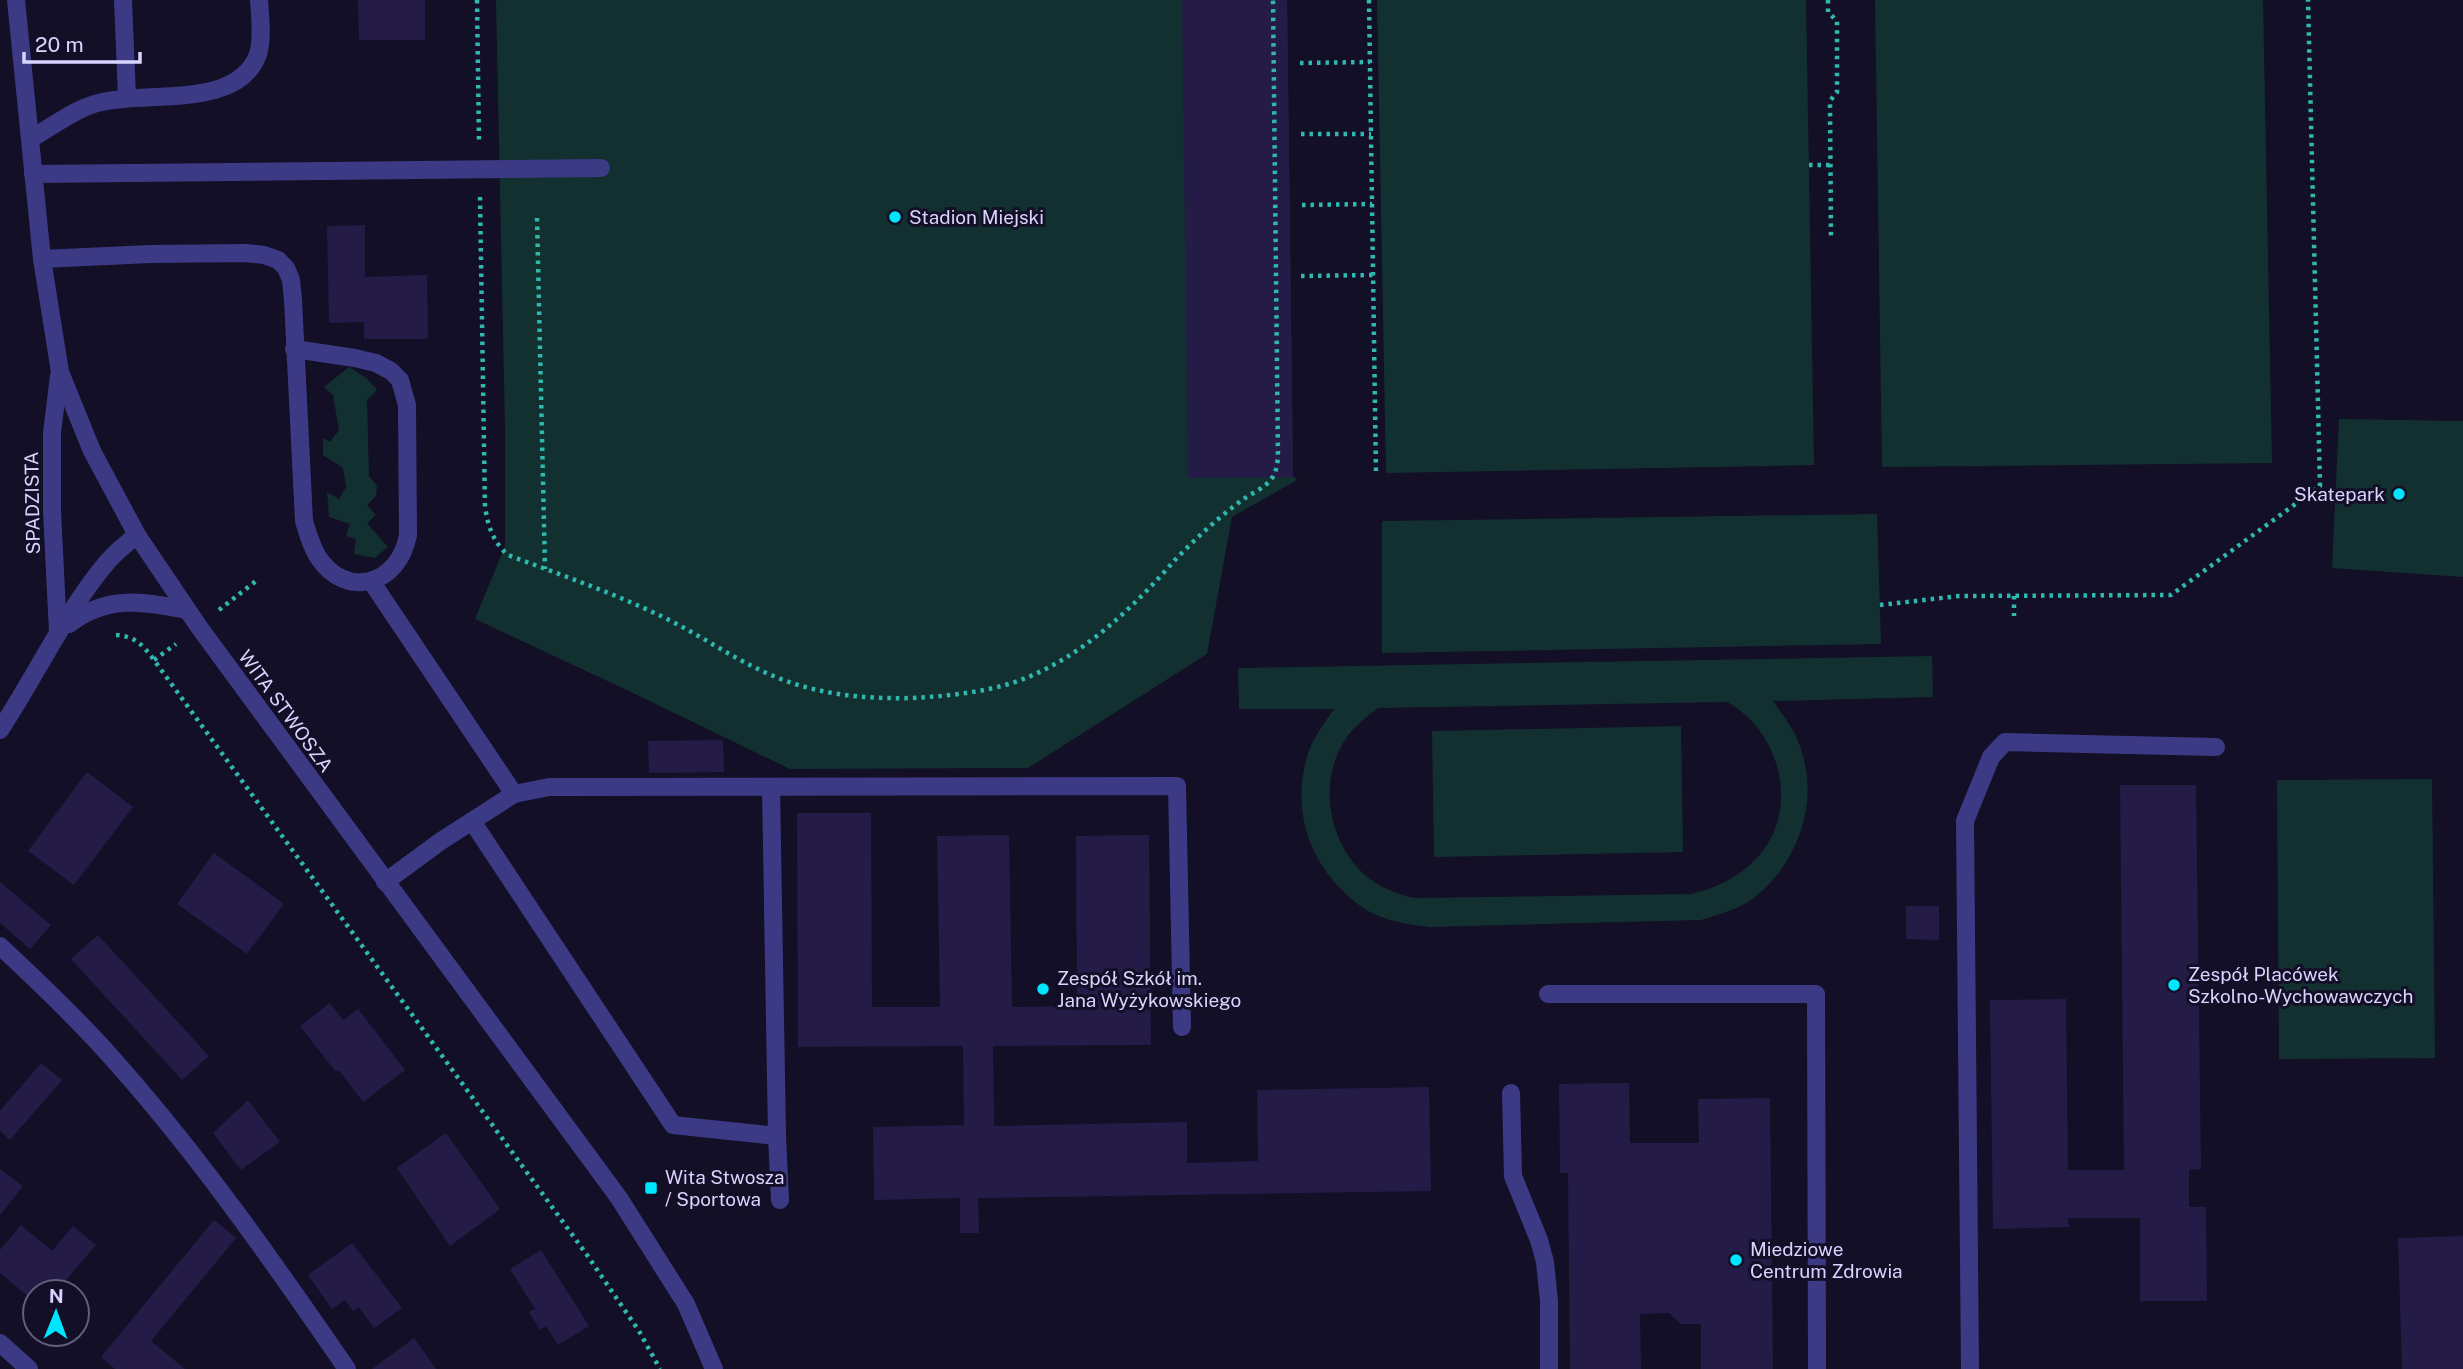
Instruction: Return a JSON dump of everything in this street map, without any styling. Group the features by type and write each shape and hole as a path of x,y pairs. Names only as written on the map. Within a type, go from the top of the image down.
{"street":[{"name":"WITA STWOSZA","path":"16,0 42,259 60,372 92,451 137,535 187,610 619,1198 686,1304 715,1369"},
{"path":"123,0 127,97"},
{"path":"30,139 98,102 127,97 211,92 232,86 248,73 259,52 260,0"},
{"path":"33,174 601,168"},
{"path":"42,259 174,253 246,253 278,260 286,268 291,280 294,349 304,511 310,542 318,558 343,578 371,581 384,576 399,563 408,535 408,428 405,391 400,380 391,371 376,363 294,349"},
{"name":"SPADZISTA","path":"58,632 52,511 52,433 60,372"},
{"path":"0,730 58,632 110,558 137,535"},
{"path":"371,581 514,794"},
{"path":"58,632 85,612 100,606 139,602 187,610"},
{"path":"1970,1369 1965,821 1991,757 2005,742 2216,747"},
{"path":"385,882 514,794 549,787 1177,786 1182,1027"},
{"path":"771,788 780,1200"},
{"path":"472,821 673,1125 777,1136"},
{"path":"0,946 52,994 120,1067 183,1144 257,1242 347,1369"},
{"path":"1548,994 1815,994 1816,1369"},
{"path":"1511,1093 1513,1176 1545,1262 1549,1301 1549,1369"},
{"path":"0,1343 29,1369"}],"path":[{"path":"477,0 485,507 496,545 508,555 628,600 745,663 792,683 853,697 936,697 974,692 1013,683 1047,667 1094,638 1146,594 1196,537 1274,477 1278,458 1273,0"},
{"path":"1369,0 1376,475"},
{"path":"1828,0 1828,12 1837,21 1837,92 1830,101 1831,237"},
{"path":"1880,605 1904,600 1959,596 2171,595 2320,486 2308,0"},
{"path":"1300,63 1370,62"},
{"path":"1301,134 1371,134"},
{"path":"1809,165 1830,165"},
{"path":"1302,205 1372,204"},
{"path":"537,218 545,569"},
{"path":"1301,276 1373,275"},
{"path":"2014,596 2014,616"},
{"path":"110,635 133,638 142,644 154,660 587,1255 639,1331 660,1369"}],"green space":[{"name":"Stadion Miejski","path":"496,0 1287,0 1293,476 1297,480 1232,517 1207,654 1028,768 790,769 475,619 505,546"},
{"path":"1377,0 1806,0 1814,465 1386,473"},
{"path":"1875,0 2263,0 2272,463 1882,467"},
{"path":"349,367 366,378 377,390 367,400 369,476 377,486 376,496 367,505 376,515 367,523 388,547 375,558 354,554 356,539 346,536 350,524 329,517 327,492 339,499 346,487 343,468 323,455 323,438 330,442 339,430 333,395 324,387"},
{"name":"Skatepark","path":"2339,419 2463,421 2463,577 2332,568"},
{"path":"1877,514 1881,644 1382,653 1382,521"},
{"path":"1932,656 1933,697 1773,701 1790,725 1805,762 1807,805 1795,846 1784,865 1755,897 1736,908 1701,920 1431,927 1392,920 1363,908 1328,874 1311,845 1301,795 1306,760 1318,733 1334,709 1239,709 1238,668","holes":["1727,702 1746,715 1772,752 1779,774 1781,797 1778,819 1770,840 1749,866 1726,881 1691,894 1414,898 1396,893 1370,879 1346,852 1332,818 1330,781 1341,747 1357,725 1378,708"]},
{"path":"1681,726 1683,852 1434,857 1432,731"},
{"path":"2432,779 2435,1058 2279,1059 2277,780"}],"building":[{"path":"358,0 425,0 425,40 359,40"},
{"path":"1182,0 1287,0 1293,477 1188,478"},
{"path":"365,225 365,277 427,275 428,339 364,339 364,322 329,323 327,226"},
{"path":"723,740 724,772 649,773 648,741"},
{"path":"87,772 133,807 74,885 28,851"},
{"path":"2120,785 2196,785 2201,1169 2189,1170 2189,1207 2206,1207 2207,1301 2140,1301 2140,1218 2068,1218 2069,1227 1993,1229 1990,1000 2066,999 2068,1170 2124,1170"},
{"path":"797,813 871,813 872,1007 940,1007 937,836 1009,835 1012,1007 1077,1006 1076,836 1149,835 1151,1045 993,1046 994,1126 1187,1122 1187,1163 1258,1161 1257,1090 1429,1087 1431,1191 978,1198 979,1233 960,1233 960,1198 874,1200 873,1127 964,1125 963,1046 798,1047"},
{"path":"214,853 284,904 247,954 177,904"},
{"path":"0,882 51,925 30,949 0,923"},
{"path":"1906,906 1939,906 1939,940 1906,939"},
{"path":"98,935 209,1056 182,1080 71,959"},
{"path":"330,1003 343,1020 358,1009 405,1070 363,1102 300,1026"},
{"path":"41,1063 62,1080 10,1140 0,1131 0,1111"},
{"name":"Miedziowe Centrum Zdrowia","path":"1629,1083 1630,1143 1699,1143 1698,1099 1770,1098 1773,1369 1701,1369 1701,1324 1681,1324 1669,1313 1640,1314 1641,1369 1570,1369 1568,1173 1560,1173 1559,1084"},
{"path":"248,1100 280,1142 241,1170 213,1133"},
{"path":"446,1133 500,1209 450,1246 397,1168"},
{"path":"0,1169 23,1186 0,1215"},
{"path":"214,1220 236,1238 151,1341 185,1369 115,1369 101,1357"},
{"path":"21,1225 52,1251 73,1226 96,1245 68,1278 21,1278 21,1290 0,1273 0,1250"},
{"path":"2463,1236 2463,1369 2402,1369 2398,1238"},
{"path":"352,1243 402,1308 374,1328 359,1307 353,1311 345,1300 332,1309 308,1275"},
{"path":"541,1250 589,1326 558,1345 546,1326 540,1330 529,1312 535,1309 510,1269"},
{"path":"414,1338 436,1369 372,1369"}],"place":[{"name":"Stadion Miejski","path":"895,217"},
{"name":"Skatepark","path":"2399,494"},
{"name":"Zespół Placówek Szkolno-Wychowawczych","path":"2174,985"},
{"name":"Zespół Szkół im. Jana Wyżykowskiego","path":"1043,989"},
{"name":"Wita Stwosza / Sportowa","path":"651,1188"},
{"name":"Miedziowe Centrum Zdrowia","path":"1736,1260"}]}
